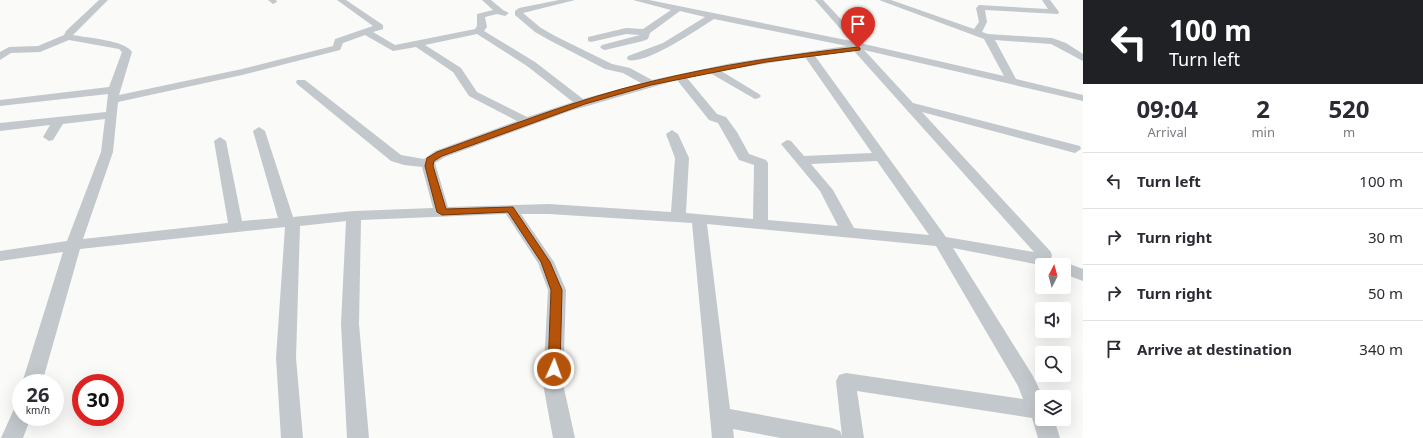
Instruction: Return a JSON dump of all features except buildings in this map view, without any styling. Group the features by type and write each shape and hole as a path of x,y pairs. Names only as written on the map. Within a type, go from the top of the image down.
{"street":[{"path":"68,37 69,33 104,0"},
{"path":"0,103 113,95 242,72 337,48 338,41 376,29 380,26 341,0"},
{"path":"486,0 503,13 571,0"},
{"path":"637,0 858,47 1083,98"},
{"path":"819,0 909,105 1043,252 1044,256 1048,258"},
{"path":"883,0 977,32 987,37 1052,41 1063,45 1083,58"},
{"path":"977,32 983,22 980,8 982,7 1055,12 1046,0"},
{"path":"605,47 640,40 644,37 645,32 678,9"},
{"path":"366,32 394,48 478,31 482,27 480,16 499,11"},
{"path":"518,11 518,13 533,26 546,35 609,67 626,70 650,83"},
{"path":"632,58 666,45 712,16"},
{"path":"478,31 531,64 582,103"},
{"path":"591,39 626,31 645,32"},
{"path":"0,58 9,50 40,50 68,37 126,50 113,95 112,115 104,163 73,245 35,374"},
{"path":"987,37 992,43 1012,82"},
{"path":"418,44 456,70 473,94 527,122"},
{"path":"428,163 440,154 527,122 582,103 650,83 712,70 858,47"},
{"path":"808,54 941,241 1026,382 1035,402"},
{"path":"712,70 755,96"},
{"path":"680,77 713,117 722,120 731,132 744,157 761,163 760,223"},
{"path":"301,82 396,158 404,161 428,163"},
{"path":"909,105 1075,149"},
{"path":"0,127 112,115"},
{"path":"49,136 60,120"},
{"path":"259,131 290,222 286,358 292,438"},
{"path":"672,134 682,158 678,217"},
{"path":"220,141 236,227"},
{"path":"787,144 832,199 849,232"},
{"path":"800,160 881,157"},
{"path":"428,163 442,212"},
{"path":"0,256 73,245 354,216 510,209 589,210 760,223 941,241 1035,258 1044,256"},
{"path":"510,209 546,262 557,290 553,384 564,438"},
{"path":"354,216 350,324 358,438"},
{"path":"699,218 722,428 832,438"},
{"path":"1071,271 1083,275"},
{"path":"853,438 846,381 1035,414"},
{"path":"12,438 17,426"},
{"path":"1045,426 1049,438"}],"route":[{"path":"554,369 557,290 546,262 510,209 442,212 428,163 430,160 440,154 582,103 650,83 730,66 858,48"}]}
